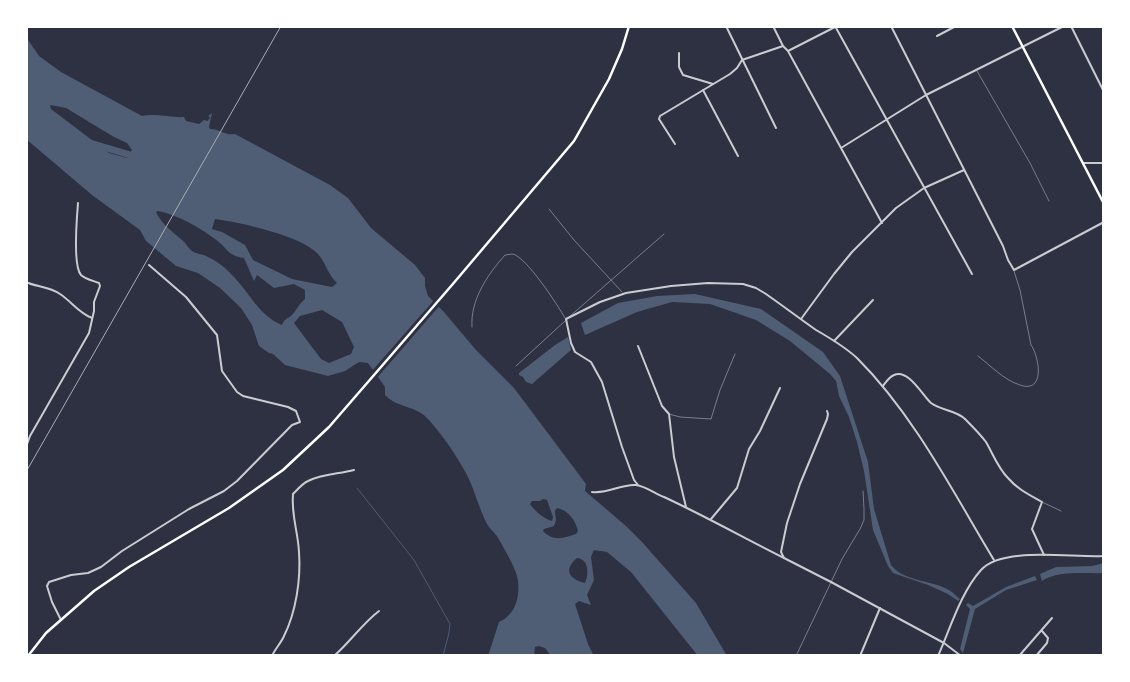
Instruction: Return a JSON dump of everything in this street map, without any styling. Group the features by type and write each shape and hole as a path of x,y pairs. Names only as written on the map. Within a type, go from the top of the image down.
{"main road":[{"path":"28,656 46,633 94,591 228,508 283,470 329,427 574,141 609,79 622,50 629,26"},
{"path":"1012,26 1104,204"}],"street":[{"path":"726,26 776,128"},
{"path":"773,26 788,50 882,223"},
{"path":"788,50 836,26 972,274"},
{"path":"891,26 1014,270 1104,222"},
{"path":"937,36 956,26"},
{"path":"841,148 926,95 1064,26"},
{"path":"1071,26 1104,92"},
{"path":"675,144 659,119 660,116 730,74 738,68 742,60 784,46"},
{"path":"679,54 679,66 683,74 713,84"},
{"path":"703,90 738,156"},
{"path":"1083,163 1104,163"},
{"path":"801,320 852,252 905,200 924,188 964,170"},
{"path":"26,446 88,333 94,302 100,286 99,283 83,277 78,270 76,230 78,203"},
{"path":"61,620 48,592 47,586 49,582 88,573 101,567 122,551 189,509 224,491 238,481 292,425 300,422 296,411 288,407 243,396 237,392 222,371 217,335 186,297 149,264"},
{"path":"26,282 60,294 84,315 92,318"},
{"path":"638,485 622,447 602,382 591,362 575,352 566,319 600,302 623,294 671,286 708,283 744,284 756,288 834,341 856,358 883,386 922,441 994,560"},
{"path":"834,341 873,300"},
{"path":"638,346 662,406 668,414 674,458 686,507"},
{"path":"883,386 890,377 899,374 921,390 931,403 952,410 964,418 985,441 1007,477 1024,492 1042,502 1032,529 1044,555"},
{"path":"711,519 737,488 749,449 760,431 780,388"},
{"path":"784,558 781,552 787,523 800,484 827,419 827,411"},
{"path":"26,434 30,436"},
{"path":"272,656 284,636 293,611 299,575 299,552 292,508 293,494 307,481 354,470"},
{"path":"592,492 600,493 611,491 621,486 638,485 711,519 724,528 831,582 944,643 961,656"},
{"path":"938,656 971,584 982,568 994,560 1008,557 1044,555 1104,556"},
{"path":"860,656 880,608"},
{"path":"334,656 344,648 364,623 379,611"},
{"path":"1019,656 1052,618"},
{"path":"1036,656 1048,638 1042,631"}],"lane":[{"path":"977,71 1022,148 1049,201"},
{"path":"549,209 623,294"},
{"path":"516,366 566,319 664,234"},
{"path":"472,327 472,313 480,291 505,255 512,254 519,258 530,270 566,319"},
{"path":"978,356 1007,379 1020,385 1026,386 1036,381 1039,370 1031,345 1014,270"},
{"path":"668,414 680,417 711,418 735,354"},
{"path":"796,656 831,582 864,520 862,491"},
{"path":"1042,502 1061,511"}],"water":[{"path":"26,37 39,56 61,72 142,116 184,117 186,121 199,124 204,120 208,121 210,117 208,116 212,113 210,129 235,134 330,185 348,198 371,228 415,265 425,278 428,296 476,350 514,388 586,484 585,491 642,542 696,603 727,656 698,656 631,572 607,552 594,550 591,557 594,580 587,595 591,605 579,601 575,604 588,644 594,656 551,656 545,648 539,646 535,647 534,656 488,656 499,622 509,615 517,600 517,576 497,536 487,524 463,468 431,422 416,410 389,399 385,395 385,387 368,363 359,362 345,371 328,376 285,365 273,354 259,346 252,325 241,308 220,288 198,273 176,266 146,241 140,230 92,195 26,139","holes":["50,105 66,108 127,143 132,150 127,158 109,153 51,109","158,211 181,218 215,239 230,253 244,258 254,281 257,275 274,288 294,284 305,290 305,299 282,325 274,321 260,309 226,269 204,255 192,251 158,217 156,212","215,219 270,231 299,241 318,254 337,283 332,287 292,279 253,260 245,245 222,232 212,229","322,310 342,322 354,347 351,354 329,363 321,359 294,323 300,316","547,500 553,517 552,521 543,517 534,509 530,504 532,501","557,508 561,509 571,516 578,531 576,534 563,538 551,537 543,531 554,526 556,520 555,511","577,558 584,561 587,568 585,583 575,579 570,574 570,566"]},
{"path":"695,294 761,309 823,352 840,376 868,462 874,509 891,565 902,574 949,590 960,599 958,601 928,585 893,573 888,566 873,530 864,471 857,442 849,417 839,396 836,381 790,341 756,320 710,304 672,302 637,312 585,335 581,323 618,303 657,296"},
{"path":"568,337 571,350 532,384 526,382 519,375 519,373 555,345"},
{"path":"1104,563 1104,573 1056,575 1042,581 1040,574 1056,567 1092,566"},
{"path":"1035,576 1037,580 1006,590 975,609 963,653 960,649 970,609 966,605 968,603 973,606 1006,587"}],"pier":[{"path":"435,299 441,304 376,379 371,372"}],"waterway":[{"path":"90,143 137,157"},
{"path":"357,488 414,560 450,624 443,656"}],"railway":[{"path":"26,472 281,26"}]}
